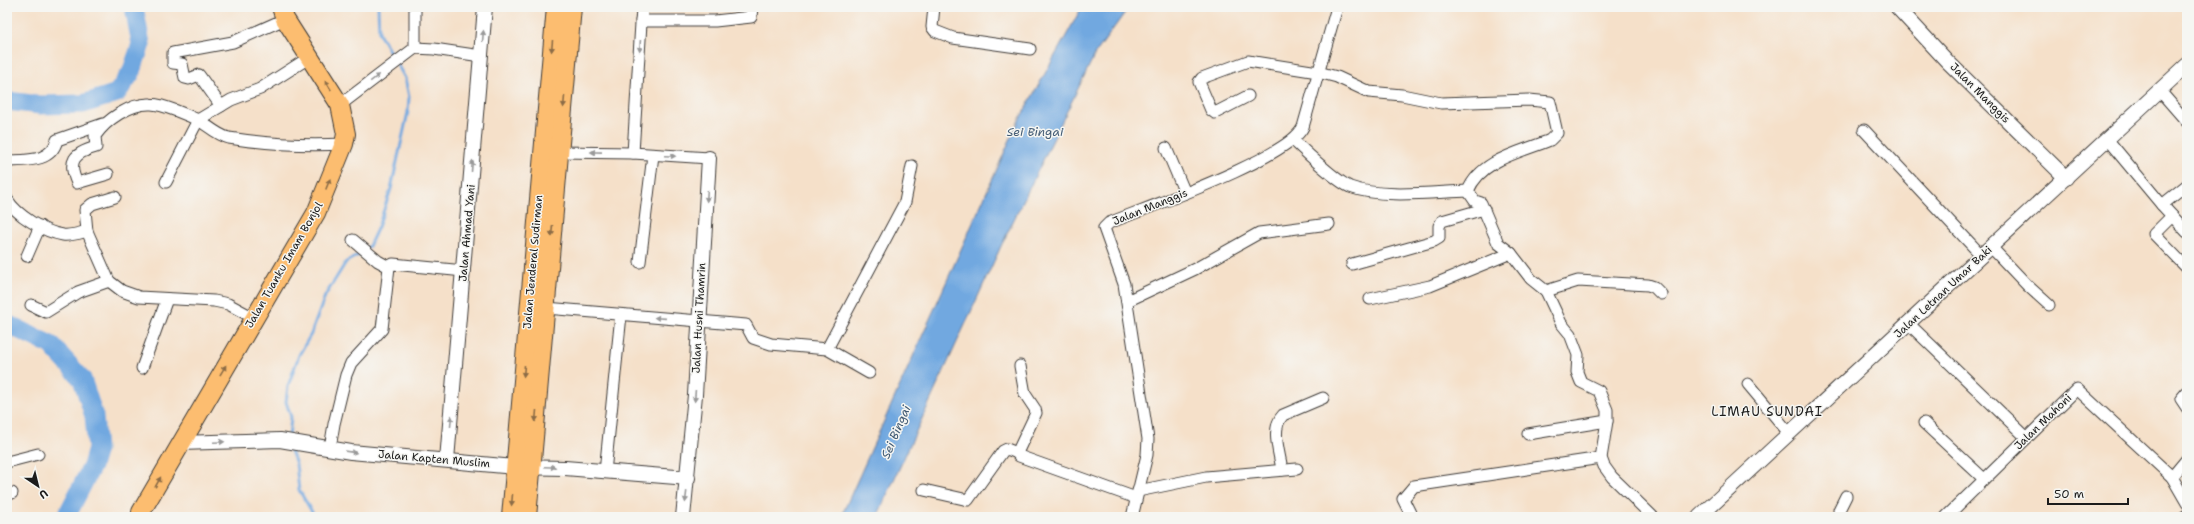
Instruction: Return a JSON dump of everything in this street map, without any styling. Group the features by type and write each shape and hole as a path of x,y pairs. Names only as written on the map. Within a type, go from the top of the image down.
{"main road":[{"name":"Jalan Jenderal Sudirman","path":"534,345 546,308 548,184 556,7"},
{"name":"Jalan Jenderal Sudirman","path":"527,517 524,466 548,184 559,152 572,7"},
{"name":"Jalan Tuanku Imam Bonjol","path":"141,517 141,512 180,443 316,213 344,144 346,134 340,105 283,13"},
{"name":"Jalan Jenderal Sudirman","path":"511,517 524,466"}],"street":[{"path":"411,52 415,7"},
{"name":"Jalan Ahmad Yani","path":"447,460 485,7"},
{"path":"633,153 642,7"},
{"path":"641,22 715,21 751,17 752,7"},
{"path":"934,7 932,26 941,34 953,38 1030,49"},
{"name":"Jalan Manggis","path":"1132,517 1147,455 1148,439 1127,301 1120,272 1104,228 1109,223 1238,170 1293,140 1303,127 1337,7"},
{"name":"Jalan Manggis","path":"1897,7 1947,61 2066,178"},
{"path":"221,106 199,75 189,79 185,78 182,64 173,63 173,53 233,42 283,13"},
{"path":"340,105 411,52 434,49 481,56"},
{"path":"166,182 198,120 221,106 260,89 310,57"},
{"path":"1248,96 1215,113 1211,110 1199,82 1202,78 1248,61 1318,72 1337,78 1370,92 1402,95 1441,103 1530,100 1550,102 1557,133 1555,136 1550,140 1494,163 1484,169 1471,184 1468,190"},
{"name":"Jalan Letnan Umar Baki","path":"1699,517 2187,65"},
{"path":"2160,91 2187,122"},
{"path":"7,161 46,157 52,152 57,140 103,124 127,110 151,104 198,120 226,137 294,145 344,144"},
{"path":"103,124 95,136 96,147 79,154 72,165 71,170 77,183 108,174"},
{"path":"1864,130 1986,252 2049,305"},
{"path":"2107,139 2162,205 2187,232"},
{"path":"1293,140 1319,164 1349,186 1398,194 1468,190"},
{"path":"1166,148 1185,193"},
{"path":"559,152 633,153 709,158"},
{"path":"640,262 653,155"},
{"name":"Jalan Husni Thamrin","path":"683,517 688,478 709,158"},
{"path":"827,349 905,202 912,166"},
{"path":"2162,205 2187,185"},
{"path":"1468,190 1475,200 1481,203 1498,243 1511,253 1530,279 1546,291 1562,323 1570,334 1578,355 1577,372 1581,382 1599,391 1607,410 1607,421 1601,458 1612,477 1653,517"},
{"path":"115,196 92,204 85,210 88,231 109,281 122,291 139,297 214,300 228,304 254,318"},
{"path":"7,199 17,210 40,226 63,235 88,231"},
{"path":"1352,264 1434,241 1439,238 1439,226 1442,221 1484,209"},
{"path":"2172,216 2154,234 2187,268"},
{"path":"1127,301 1195,269 1259,234 1329,224"},
{"path":"27,256 40,226"},
{"path":"353,240 378,261 389,267"},
{"path":"1370,299 1430,286 1511,253"},
{"path":"389,267 393,264 464,271"},
{"path":"330,448 334,424 346,375 352,363 382,329 389,267"},
{"path":"31,305 46,312 78,292 109,281"},
{"path":"1546,291 1578,281 1648,284 1654,287 1661,294"},
{"path":"142,368 167,299"},
{"path":"546,308 746,325 753,338 771,344 827,349 869,373"},
{"path":"605,472 621,315"},
{"path":"1909,324 2026,437"},
{"path":"1017,453 1036,413 1036,409 1025,394 1020,366"},
{"path":"1748,384 1789,433"},
{"name":"Jalan Mahoni","path":"1946,517 2026,437 2077,389 2172,477 2187,503"},
{"path":"2187,392 2181,399 2187,408"},
{"path":"1282,470 1276,427 1278,419 1283,414 1323,398"},
{"path":"1528,434 1607,421"},
{"path":"1924,423 1984,479"},
{"name":"Jalan Kapten Muslim","path":"180,443 280,440 351,452 688,478"},
{"path":"924,490 968,500 972,497 1003,451 1007,449 1017,453 1022,459 1137,495 1206,477 1297,469"},
{"path":"7,462 38,454"},
{"path":"1412,517 1404,499 1414,486 1601,458"},
{"path":"2172,477 2187,459"},
{"path":"1840,517 1838,510 1846,496"}],"water":[{"name":"Sei Bingai","path":"1082,7 1129,7 1095,54 1002,244 877,517 841,517 1018,122"}],"waterway":[{"path":"7,101 40,105 83,104 117,93 131,73 141,44 134,7"},
{"path":"289,437 291,417 286,402 288,386 299,355 311,334 325,296 346,262 362,253 369,246 378,227 391,189 408,112 409,97 405,78 379,33 378,7"},
{"path":"7,324 51,345 82,379 94,416 97,449 92,466 66,517"},
{"path":"289,446 296,464 299,490 315,517"}],"district":[{"name":"LIMAU SUNDAI","path":"1767,411"}]}
